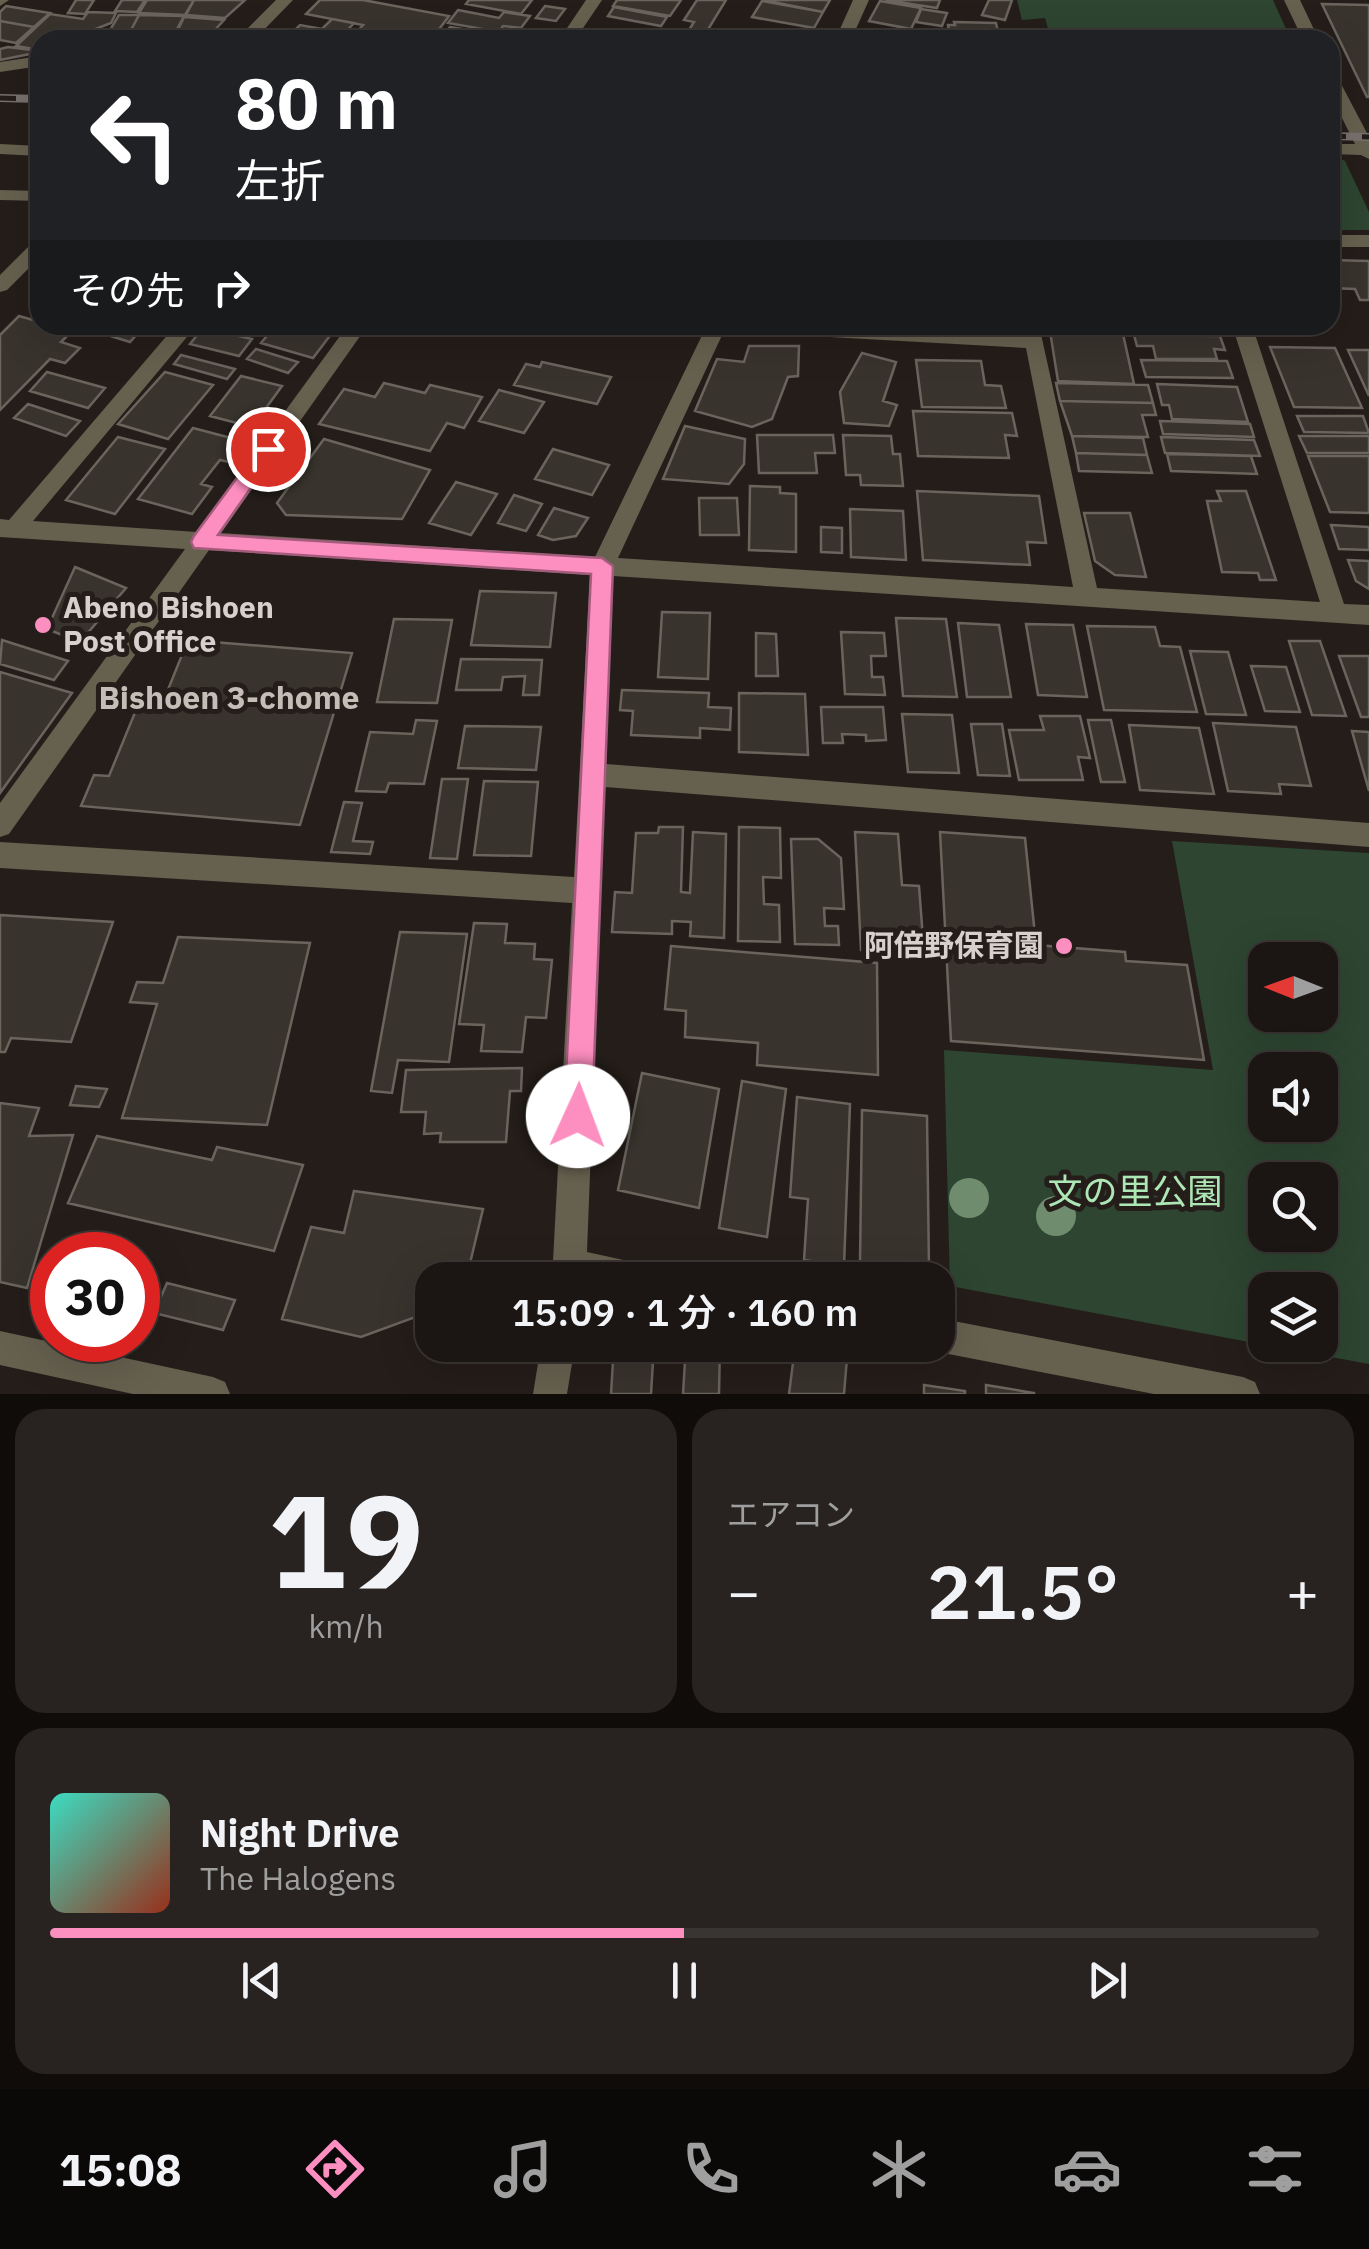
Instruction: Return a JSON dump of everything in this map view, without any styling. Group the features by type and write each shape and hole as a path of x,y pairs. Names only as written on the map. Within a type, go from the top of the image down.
{"street":[{"path":"256,30 285,0"},
{"path":"574,30 594,0"},
{"path":"848,30 861,0"},
{"path":"1292,0 1306,30"},
{"path":"0,67 30,62"},
{"path":"1340,111 1369,112"},
{"path":"1340,114 1368,151"},
{"path":"0,149 30,150"},
{"path":"1340,150 1368,151"},
{"path":"0,195 30,196"},
{"path":"1340,241 1369,242"},
{"path":"0,286 30,256"},
{"path":"7,528 178,335"},
{"path":"0,826 351,335"},
{"path":"571,1262 602,566 712,335"},
{"path":"1033,335 1086,594"},
{"path":"1245,335 1335,612"},
{"path":"7,528 1369,615"},
{"path":"593,775 1369,835"},
{"path":"0,855 588,891"},
{"path":"955,1339 1244,1394"},
{"path":"0,1348 212,1394"},
{"path":"550,1394 555,1362"}],"green space":[{"path":"1017,0 1273,0 1286,30 1048,30 1045,18 1022,20"},
{"path":"1340,159 1345,161 1369,212 1369,230 1340,230"},
{"name":"文の里公園","path":"1172,841 1369,853 1369,1364 1338,1358 1338,1272 1248,1272 1248,1342 955,1287 955,1262 949,1262 944,1050 1213,1070"}],"building":[{"path":"76,0 94,0 85,14 68,13"},
{"path":"122,0 145,0 137,12 115,11"},
{"path":"147,0 194,0 185,15 139,13"},
{"path":"194,0 245,0 225,18 186,15"},
{"path":"320,0 363,0 449,16 438,30 359,30 363,25 306,14"},
{"path":"469,0 532,0 521,14 466,4"},
{"path":"617,0 681,0 670,16 613,6"},
{"path":"697,0 726,0 708,30 689,30 694,22 684,20"},
{"path":"763,0 830,0 823,12"},
{"path":"885,0 940,0 937,8"},
{"path":"989,0 1012,0 1005,20 982,15"},
{"path":"762,1 823,12 814,28 752,17"},
{"path":"880,1 921,8 911,29 869,21"},
{"path":"1322,4 1369,5 1369,97 1340,41 1340,30 1335,30"},
{"path":"6,6 50,13 34,27 0,21 0,12"},
{"path":"545,6 565,9 556,21 536,18"},
{"path":"614,7 667,17 661,26 608,16"},
{"path":"921,9 947,13 942,26 916,22"},
{"path":"458,10 499,18 504,12 530,16 521,28 503,26 500,30 448,23"},
{"path":"88,12 116,13 111,23 93,30 33,30 50,14 83,19"},
{"path":"119,15 139,15 131,30 110,30"},
{"path":"139,15 184,16 177,30 131,30"},
{"path":"184,17 224,20 215,30 178,30"},
{"path":"332,19 354,23 347,30 295,30 300,25 322,29"},
{"path":"0,21 34,27 16,43 0,40"},
{"path":"954,22 996,23 998,30 949,30 948,25 955,25"},
{"path":"30,33 30,48 16,46"},
{"path":"0,49 30,50 30,54 0,60"},
{"path":"1340,260 1369,261 1369,300 1360,300 1355,289 1340,288"},
{"path":"19,316 30,319 30,335 68,335 61,342 80,348 65,363 50,359 0,410 0,335"},
{"path":"107,335 136,335 130,342"},
{"path":"197,335 252,339 239,356 190,344"},
{"path":"268,335 330,335 313,358 261,343"},
{"path":"1051,335 1123,335 1134,384 1058,381"},
{"path":"1134,335 1220,336 1225,350 1214,349 1217,359 1156,359 1153,346 1137,346"},
{"path":"749,346 799,346 798,376 788,377 772,419 752,427 695,411 717,359 744,362"},
{"path":"1270,347 1335,348 1362,408 1294,407"},
{"path":"256,349 298,362 288,373 247,359"},
{"path":"1348,350 1369,350 1369,396"},
{"path":"862,353 896,362 883,401 897,405 889,426 844,423 840,392"},
{"path":"181,355 235,369 227,379 174,364"},
{"path":"916,360 981,361 985,385 1001,386 1006,408 922,407"},
{"path":"1141,360 1227,361 1233,378 1146,377"},
{"path":"542,362 611,377 597,404 514,385 526,364 540,367"},
{"path":"47,372 105,388 88,408 30,391"},
{"path":"165,372 213,385 168,439 118,424"},
{"path":"241,376 282,386 252,427 210,416"},
{"path":"384,383 425,393 430,385 482,397 464,428 447,423 430,451 319,424 344,389 375,397"},
{"path":"1056,383 1148,385 1153,403 1060,401"},
{"path":"1157,384 1237,387 1248,422 1172,419 1169,405 1162,405"},
{"path":"499,390 544,402 524,433 479,421"},
{"path":"1060,401 1153,403 1156,415 1142,415 1148,437 1072,436"},
{"path":"28,404 80,421 66,436 14,418"},
{"path":"913,411 1012,413 1017,436 1005,435 1009,458 918,456"},
{"path":"1297,416 1363,416 1369,433 1304,432"},
{"path":"1160,421 1250,424 1254,437 1163,434"},
{"path":"685,426 745,439 744,464 729,484 663,479"},
{"path":"193,428 254,444 238,464 220,460 201,484 212,487 192,514 138,499"},
{"path":"757,435 833,435 835,453 815,453 817,473 759,473"},
{"path":"843,435 891,436 893,454 900,454 903,486 861,485 860,475 846,475"},
{"path":"1072,436 1143,438 1147,455 1076,453"},
{"path":"1299,436 1369,436 1369,453 1307,453"},
{"path":"118,437 165,449 115,514 66,500"},
{"path":"1161,437 1254,440 1260,456 1165,453"},
{"path":"324,439 430,470 402,519 286,515 277,503"},
{"path":"553,449 609,465 592,495 535,479"},
{"path":"1076,453 1147,455 1152,473 1079,471"},
{"path":"1167,454 1251,456 1257,474 1171,471"},
{"path":"1308,456 1369,456 1369,513 1330,512"},
{"path":"456,482 497,494 471,535 429,523"},
{"path":"750,486 780,487 780,493 796,494 796,552 749,550"},
{"path":"917,491 1039,496 1046,543 1027,542 1030,565 923,560"},
{"path":"1217,491 1246,491 1276,580 1260,580 1258,573 1222,572 1207,501 1221,501"},
{"path":"514,495 542,504 526,531 498,523"},
{"path":"699,498 737,498 739,535 700,535"},
{"path":"554,508 588,518 576,536 553,540 538,535"},
{"path":"850,509 903,511 906,560 851,557"},
{"path":"1084,513 1130,513 1146,577 1115,575 1095,561"},
{"path":"1331,525 1369,527 1369,550 1339,549"},
{"path":"821,527 842,528 842,553 821,552"},
{"path":"1348,560 1369,561 1369,589 1356,581"},
{"path":"75,567 126,588 80,642 47,629"},
{"path":"480,591 556,593 550,647 471,645"},
{"path":"662,612 710,613 708,679 658,677"},
{"path":"896,618 946,619 957,697 903,696"},
{"path":"394,619 452,620 437,703 377,702"},
{"path":"958,623 999,625 1011,697 967,697"},
{"path":"1026,624 1073,625 1087,697 1038,695"},
{"path":"1087,626 1155,627 1160,646 1180,647 1197,712 1104,710"},
{"path":"841,632 884,633 886,656 871,656 872,677 883,677 885,695 845,694"},
{"path":"756,633 776,634 778,676 756,676"},
{"path":"2,640 68,661 54,680 0,664"},
{"path":"188,640 352,653 300,825 81,806 94,775 109,776 136,710 159,712"},
{"path":"1289,641 1320,641 1346,716 1312,715"},
{"path":"1190,651 1228,652 1246,715 1206,714"},
{"path":"1339,656 1369,656 1369,717 1361,717"},
{"path":"461,659 542,660 539,695 523,695 525,676 503,677 501,690 456,690"},
{"path":"1251,666 1286,667 1300,712 1265,711"},
{"path":"0,672 72,693 0,793"},
{"path":"622,690 709,693 708,707 731,708 730,730 700,728 700,738 631,735 633,711 620,710"},
{"path":"739,693 805,694 808,755 739,752"},
{"path":"821,707 883,707 886,740 866,741 866,735 842,734 843,743 823,743"},
{"path":"902,714 952,715 959,773 908,772"},
{"path":"1040,716 1080,716 1090,758 1078,757 1083,780 1019,780 1009,730 1044,730"},
{"path":"416,720 437,721 424,784 389,783 386,792 356,791 370,732 413,734"},
{"path":"1088,720 1111,720 1125,782 1101,782"},
{"path":"1213,723 1296,727 1311,786 1279,784 1281,794 1228,791"},
{"path":"971,724 1002,724 1010,776 978,775"},
{"path":"1129,725 1199,728 1214,794 1140,790"},
{"path":"465,726 541,727 536,770 458,768"},
{"path":"1352,731 1369,732 1369,791"},
{"path":"442,779 468,779 457,859 430,858"},
{"path":"484,781 538,782 531,856 474,855"},
{"path":"344,802 362,803 353,841 373,842 370,854 331,852"},
{"path":"659,827 683,827 681,892 690,893 693,832 726,834 724,938 690,936 691,922 672,921 672,934 612,932 615,892 632,893 636,833 658,833"},
{"path":"739,827 780,828 781,878 763,877 764,904 779,905 780,942 738,941"},
{"path":"855,832 898,834 902,885 919,886 924,952 861,950"},
{"path":"940,832 1025,838 1036,945 1125,952 1126,961 1187,965 1204,1060 951,1041"},
{"path":"791,839 818,839 841,858 844,909 824,908 825,926 838,926 839,945 795,944"},
{"path":"0,915 113,922 71,1042 11,1038 5,1052 0,1052"},
{"path":"474,923 507,924 505,943 535,944 534,959 552,960 546,1018 526,1017 522,1052 481,1051 484,1025 459,1024"},
{"path":"400,932 467,934 449,1062 398,1060 392,1093 371,1091"},
{"path":"178,937 310,943 267,1125 122,1118 157,1004 130,1002 137,982 163,983"},
{"path":"671,946 877,963 878,1075 757,1065 758,1043 685,1037 686,1011 665,1009"},
{"path":"522,1068 521,1091 510,1091 506,1142 440,1142 441,1133 424,1134 426,1112 401,1112 406,1070"},
{"path":"642,1073 719,1089 699,1208 618,1190"},
{"path":"742,1081 786,1089 767,1237 719,1228"},
{"path":"76,1086 107,1089 99,1107 70,1105"},
{"path":"797,1097 850,1104 844,1262 804,1260 808,1199 790,1197"},
{"path":"0,1103 39,1108 29,1136 73,1135 44,1232 30,1232 27,1288 0,1282"},
{"path":"862,1110 927,1116 929,1262 860,1262"},
{"path":"97,1136 212,1160 217,1147 303,1165 274,1251 68,1203"},
{"path":"354,1191 483,1209 470,1262 415,1262 415,1317 361,1337 282,1319 311,1227 344,1233"},
{"path":"167,1283 235,1300 223,1330 160,1314 160,1299"},
{"path":"613,1362 653,1362 651,1394 611,1394"},
{"path":"685,1362 720,1362 719,1394 683,1394"},
{"path":"793,1362 847,1362 844,1394 789,1394"},
{"path":"924,1385 965,1391 965,1394 924,1394"},
{"path":"986,1385 1034,1393 1034,1394 986,1394"}],"railway":[{"path":"0,98 30,99"},
{"path":"1340,136 1369,137"}],"place":[{"name":"Abeno Bishoen Post Office","path":"43,625"},
{"name":"阿倍野保育園","path":"1064,946"}],"district":[{"name":"Bishoen 3-chome","path":"229,698"}],"route":[{"path":"268,449 202,542 602,566 578,1116"}]}
